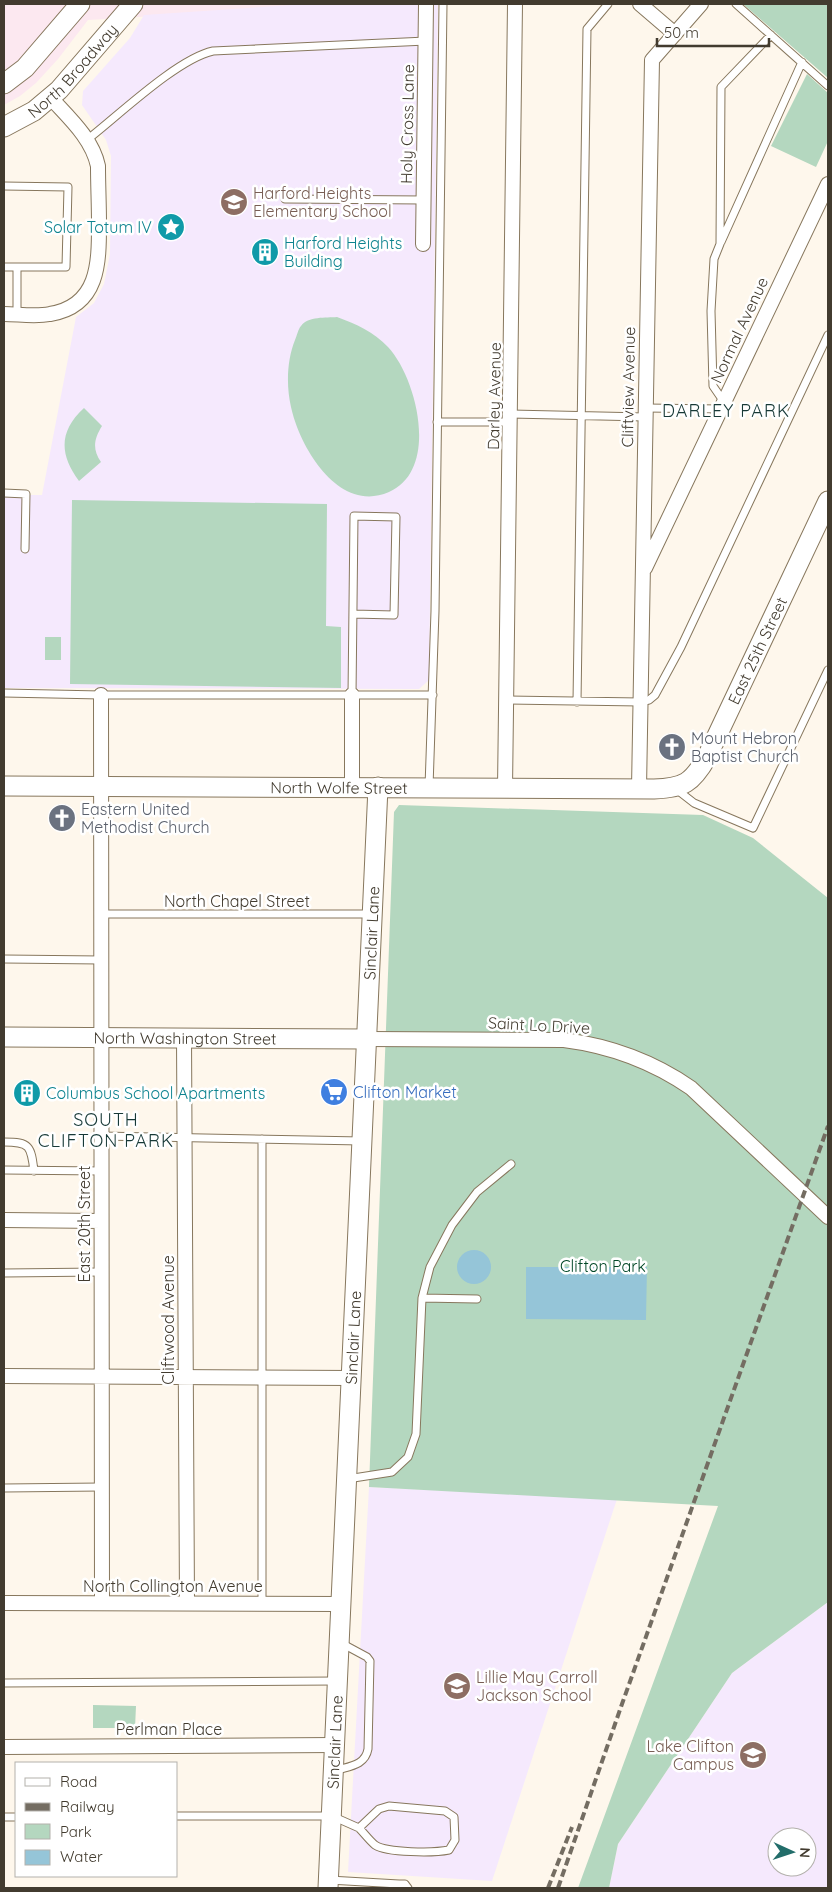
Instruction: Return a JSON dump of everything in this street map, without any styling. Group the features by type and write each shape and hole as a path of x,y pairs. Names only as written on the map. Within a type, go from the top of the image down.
{"main road":[{"name":"North Broadway","path":"4,84 24,68 80,4"},
{"name":"North Broadway","path":"4,127 34,111 50,97 72,75 133,4"},
{"name":"East 25th Street","path":"674,788 688,783 698,774 828,501"},
{"name":"North Wolfe Street","path":"4,786 378,788 430,779 505,788 674,788"},
{"name":"Sinclair Lane","path":"328,1884 378,788"},
{"name":"North Washington Street","path":"4,1037 367,1039"}],"street":[{"name":"Holy Cross Lane","path":"423,244 426,4"},
{"name":"Darley Avenue","path":"505,788 511,418 514,4"},
{"path":"640,4 675,34"},
{"name":"Cliftview Avenue","path":"639,788 652,60 701,4"},
{"path":"10,314 50,314 66,309 79,301 90,289 99,263 98,166 96,155 88,140 50,97"},
{"name":"Normal Avenue","path":"643,573 828,184"},
{"path":"352,694 352,787"},
{"name":"East 20th Street","path":"101,695 102,1603"},
{"name":"Cliftwood Avenue","path":"184,1037 187,1603"},
{"name":"Saint Lo Drive","path":"367,1039 564,1040 596,1045 638,1057 673,1075 691,1088 828,1216"},
{"path":"4,1220 101,1221"},
{"path":"4,1376 352,1378"},
{"name":"North Collington Avenue","path":"4,1603 341,1604"},
{"name":"Perlman Place","path":"4,1748 335,1745"}],"lane":[{"path":"430,779 438,422 443,4"},
{"path":"577,702 587,28 608,4"},
{"path":"736,4 828,86"},
{"path":"720,244 721,88 771,35"},
{"path":"88,140 180,66 202,53 426,41"},
{"path":"438,422 581,416 723,405 712,386 714,259 802,62"},
{"path":"4,186 68,187 66,267 4,267"},
{"path":"285,199 424,200"},
{"path":"10,314 17,267"},
{"path":"507,700 640,702 649,700 656,695 681,647 828,335"},
{"path":"4,493 26,494 25,549"},
{"path":"352,694 354,516 396,517 394,615 353,614"},
{"path":"674,788 694,803 753,828 828,670"},
{"path":"4,692 101,695 433,695"},
{"name":"North Chapel Street","path":"101,914 372,914"},
{"path":"4,959 101,960"},
{"path":"101,1136 362,1141"},
{"path":"262,1139 262,1604"},
{"path":"4,1142 26,1145 32,1151 34,1171"},
{"path":"347,1479 392,1472 408,1457 416,1434 422,1298 430,1267 452,1225 477,1192 511,1164"},
{"path":"4,1170 101,1172"},
{"path":"4,1273 101,1272"},
{"path":"422,1298 477,1299"},
{"path":"4,1488 102,1488"},
{"path":"334,1771 362,1762 366,1758 368,1749 370,1661 339,1642"},
{"path":"4,1683 338,1681"},
{"path":"178,1816 332,1816 358,1828 375,1845 384,1849 439,1852 449,1850 455,1840 454,1816 445,1812 389,1806 378,1808 358,1828"},
{"path":"328,1884 405,1884 408,1888"}],"shaded area":[{"path":"4,4 358,4 88,20 58,59 36,83 20,96 4,105"},
{"path":"308,4 438,4 429,680 419,689 4,688 4,495 42,495 76,317 94,303 104,284 110,254 111,156 106,140 82,105 83,91 130,38 144,15"},
{"name":"Lillie May Carroll Jackson School","path":"369,1487 617,1499 492,1881 348,1872"},
{"name":"Lake Clifton Campus","path":"828,1602 828,1888 609,1888 618,1844 732,1673"}],"green space":[{"path":"743,4 827,4 828,78"},
{"path":"807,74 828,93 828,141 816,167 771,146"},
{"path":"337,317 364,329 388,347 408,380 415,401 419,445 414,464 405,481 389,492 371,496 354,494 338,486 313,458 303,441 291,407 288,373 290,356 298,331 308,321 318,318"},
{"path":"84,408 102,426 95,444 96,453 101,462 79,481 68,461 65,443 70,425"},
{"path":"72,500 327,504 326,626 341,627 341,688 70,684"},
{"path":"45,637 61,637 61,660 45,660"},
{"name":"Clifton Park","path":"399,805 703,815 753,838 828,898 828,1602 732,1673 618,1844 609,1888 578,1888 718,1506 369,1487 394,812"},
{"path":"93,1705 136,1706 135,1728 93,1728"}],"water":[{"path":"474,1250 481,1251 486,1255 490,1260 490,1274 486,1279 481,1283 474,1284 467,1283 462,1279 458,1274 457,1267 458,1260 462,1255 467,1251"},
{"path":"526,1267 647,1267 646,1320 526,1319"}],"railway":[{"path":"558,1888 828,1126"},
{"path":"548,1888 572,1827"}],"place":[{"name":"Harford Heights Elementary School","path":"234,202"},
{"name":"Solar Totum IV","path":"171,227"},
{"name":"Harford Heights Building","path":"265,252"},
{"name":"Mount Hebron Baptist Church","path":"672,747"},
{"name":"Eastern United Methodist Church","path":"62,818"},
{"name":"Clifton Market","path":"334,1092"},
{"name":"Columbus School Apartments","path":"27,1093"},
{"name":"Lillie May Carroll Jackson School","path":"457,1686"},
{"name":"Lake Clifton Campus","path":"753,1755"}],"district":[{"name":"DARLEY PARK","path":"726,411"},
{"name":"SOUTH CLIFTON PARK","path":"106,1130"}]}
